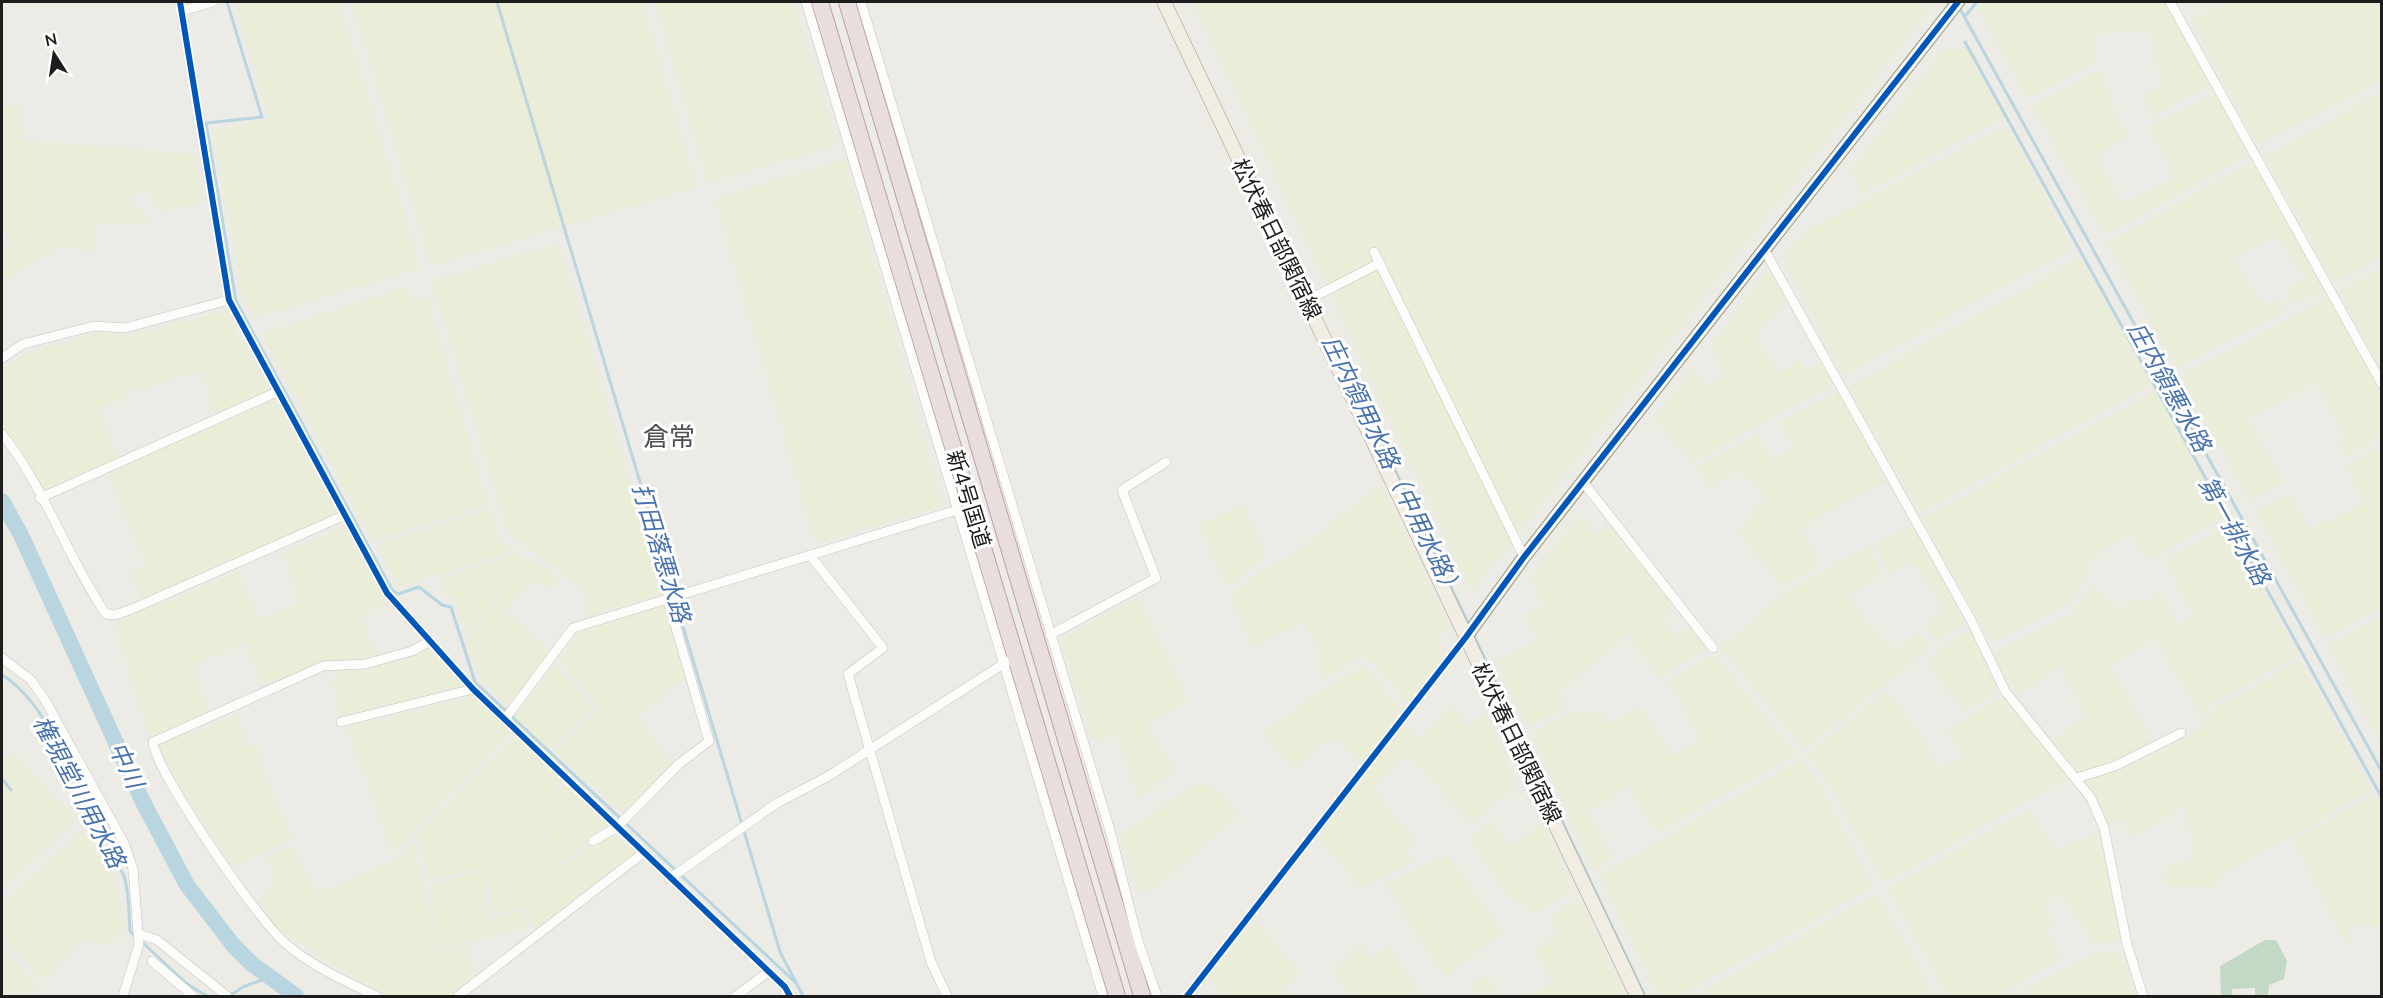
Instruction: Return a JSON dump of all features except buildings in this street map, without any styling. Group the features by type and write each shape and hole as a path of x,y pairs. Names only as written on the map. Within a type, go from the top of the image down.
{"highway":[{"name":"新4号国道","path":"820,2 1009,660 1117,996"},
{"name":"新4号国道","path":"847,2 1135,952 1142,996"}],"main road":[{"name":"松伏春日部関宿線","path":"1164,2 1636,996"}],"street":[{"path":"213,2 181,6 229,300 343,516 387,593 473,689 669,879 785,987 790,996"},
{"path":"806,2 957,510 1009,660 1103,996"},
{"path":"861,2 1111,834 1135,952 1157,996"},
{"path":"1187,996 1466,637 1524,557 1958,2"},
{"path":"2170,2 2382,384"},
{"path":"1765,251 1966,610 2005,691 2031,727 2077,778 2091,798 2104,828 2127,944 2143,996"},
{"path":"1374,252 1524,557"},
{"path":"1306,300 1380,263"},
{"path":"2,358 23,344 94,326 125,328 229,300"},
{"path":"40,498 277,392"},
{"path":"2,434 19,456 88,588 106,614 115,615 132,609 343,516"},
{"path":"1050,635 1156,578 1122,490 1166,462"},
{"path":"1583,482 1713,648"},
{"path":"505,719 573,628 667,597 957,510"},
{"path":"810,555 883,648 848,674 931,962 947,996"},
{"path":"593,841 616,828 679,764 709,741 667,597"},
{"path":"376,996 335,976 285,944 264,922 182,802 154,752 153,742 323,666 365,664 412,651 429,642"},
{"path":"2,658 31,680 45,700 124,843 133,869 139,934 133,970 123,996"},
{"path":"669,879 777,803 827,777 1009,660"},
{"path":"341,722 473,689"},
{"path":"2077,778 2115,766 2181,733"},
{"path":"458,996 644,853"},
{"path":"139,934 157,940 227,996"},
{"path":"152,961 193,996"},
{"path":"736,996 768,972"}],"green space":[{"path":"239,2 339,2 420,268 253,318 244,301 214,130 270,118 237,13"},
{"path":"352,2 642,2 696,187 431,266"},
{"path":"655,2 794,2 837,145 708,182"},
{"path":"1193,2 1935,2 1472,592"},
{"path":"1985,2 2167,2 2211,82 2153,116 2143,94 2162,87 2150,31 2093,34 2097,62 2027,98 1979,9"},
{"path":"2227,2 2381,2 2381,80 2258,145 2192,21"},
{"path":"1970,48 2006,116 1861,194 1851,171 1943,51"},
{"path":"2101,69 2112,106 2128,136 2096,156 2122,204 2176,177 2150,128 2216,92 2250,154 2105,234 2033,107"},
{"path":"2381,92 2381,257 2335,283 2265,157"},
{"path":"2,106 19,106 24,140 194,154 203,202 163,211 145,189 129,199 153,223 96,224 95,253 60,245 2,283 2,253 14,245 2,229"},
{"path":"2008,126 2072,248 1843,375 1784,259 1805,231"},
{"path":"845,159 943,506 816,543 715,199"},
{"path":"2254,162 2324,291 2291,305 2286,290 2305,279 2275,235 2232,257 2262,303 2279,300 2285,311 2177,367 2107,243"},
{"path":"559,243 663,594 590,615 583,589 508,534 432,281"},
{"path":"2081,258 2151,384 1921,512 1848,387"},
{"path":"1771,266 1788,300 1780,306 1755,337 1778,373 1800,360 1806,372 1822,362 1832,384 1694,461 1654,420 1693,370 1704,388 1726,375 1711,345"},
{"path":"2381,268 2381,371 2340,292"},
{"path":"406,288 410,301 427,296 488,505 372,540 262,333"},
{"path":"2329,297 2381,395 2381,435 2345,457 2341,445 2343,434 2316,381 2247,419 2285,482 2250,500 2181,377"},
{"path":"225,311 270,391 214,416 202,369 143,389 140,386 125,392 125,397 99,409 118,460 43,491 23,454 2,425 2,369 28,353 101,332 129,336"},
{"path":"1838,391 1887,481 1801,527 1820,565 1780,586 1738,530 1752,520 1748,515 1768,497 1736,468 1712,489 1696,468 1758,435 1771,461 1795,448 1780,422"},
{"path":"2156,391 2225,516 2147,561 2131,534 2093,557 2074,599 1991,643 1922,519"},
{"path":"274,399 335,510 332,518 145,598 141,596 130,572 145,564 108,473"},
{"path":"2381,447 2381,607 2325,638 2255,511 2289,493 2310,529 2363,504 2348,466"},
{"path":"1381,484 1449,626 1435,639 1446,654 1408,703 1369,658 1356,658 1326,678 1318,663 1322,655 1304,623 1253,647 1230,595 1270,565 1282,563"},
{"path":"1239,507 1245,507 1265,557 1226,587 1200,524"},
{"path":"491,509 500,540 512,551 399,587 376,545"},
{"path":"1581,515 1595,535 1609,525 1675,605 1662,616 1676,637 1693,626 1709,647 1659,678 1628,634 1560,692 1566,708 1527,726 1497,663 1539,640 1526,616 1544,605 1530,578"},
{"path":"2228,525 2298,655 2212,703 2202,718 2155,636 2111,666 2154,744 2114,762 2078,772 2052,741 2086,715 2060,666 2018,695 1994,657 1996,653 2074,613 2091,585 2119,612 2136,598 2145,603 2159,591 2178,624 2193,617 2166,561"},
{"path":"1913,526 1965,622 1937,641 1925,626 1945,609 1911,561 1890,573 1875,544"},
{"path":"342,527 388,603 361,615 376,656 318,663 262,687 245,642 194,665 209,714 150,736 114,623 239,572 258,619 299,603 284,553"},
{"path":"1869,547 1882,573 1848,598 1892,652 1919,632 1930,648 1804,749 1721,647 1785,593"},
{"path":"517,554 525,559 466,636 454,597 446,596 441,579"},
{"path":"529,557 559,579 553,588 532,581 504,610 550,651 509,706 481,680 466,642"},
{"path":"1138,597 1188,699 1145,727 1176,770 1138,798 1116,733 1094,743 1061,639"},
{"path":"666,605 687,681 679,682 638,717 673,764 623,813 554,752 600,707 560,660 579,632 588,626"},
{"path":"2381,616 2381,744 2329,645"},
{"path":"1967,631 1972,632 1997,691 1964,711 1927,661"},
{"path":"429,650 467,688 341,717 332,679 340,671 366,670 400,661"},
{"path":"1713,654 1796,755 1656,832 1629,786 1587,813 1613,856 1593,870 1531,733 1571,712 1603,712 1610,725 1640,706 1672,757 1702,739 1668,682"},
{"path":"2301,661 2371,791 2217,877 2217,887 2166,886 2164,874 2171,864 2194,859 2186,805 2131,837 2121,820 2108,823 2096,796 2083,781 2140,761 2180,741 2204,726 2219,705"},
{"path":"555,666 594,707 548,751 514,718"},
{"path":"1360,668 1367,669 1403,713 1362,764 1339,739 1323,743 1294,770 1263,733 1320,692"},
{"path":"1887,691 1921,736 1939,770 1963,757 1948,730 2004,696 2066,773 2066,778 1884,883 1822,772 1807,755"},
{"path":"472,697 512,732 393,853 347,727"},
{"path":"1451,708 1468,727 1486,714 1517,785 1472,822 1407,755 1372,788 1416,843 1406,851 1412,863 1361,888 1319,838 1405,726 1419,740"},
{"path":"238,715 247,748 256,744 262,758 259,761 292,839 234,866 184,793 160,745"},
{"path":"516,736 563,782 537,803 537,806 565,784 608,825 563,862 540,825 537,807 537,824 562,866 586,848 615,834 635,853 535,929 526,906 493,915 486,867 429,880 418,835"},
{"path":"11,753 15,754 76,820 2,888 2,759"},
{"path":"1801,759 1822,788 1872,887 1679,996 1658,996 1600,876"},
{"path":"1199,781 1220,792 1237,816 1154,889 1138,892 1121,836"},
{"path":"2373,796 2381,810 2381,926 2348,926 2349,949 2294,840"},
{"path":"2030,810 2055,849 2098,834 2104,853 2120,939 2094,944 2062,892 2042,904 2056,924 2046,932 2060,959 1995,996 1948,996 1888,888"},
{"path":"1492,820 1511,846 1543,822 1572,890 1533,915 1522,900 1513,902 1470,839"},
{"path":"83,830 116,879 125,929 105,946 99,941 94,945 85,939 41,980 2,935 2,904"},
{"path":"414,841 421,880 440,952 468,946 473,976 450,996 385,996 278,930 260,903 275,881 267,857 292,846 315,894 398,859"},
{"path":"1448,855 1502,934 1445,976 1386,885"},
{"path":"483,870 489,920 522,909 528,927 442,949 427,886"},
{"path":"1877,894 1934,996 1695,996"},
{"path":"1578,899 1625,996 1531,996 1552,982 1535,950 1560,934 1549,920"},
{"path":"1256,921 1300,974 1281,989 1285,996 1221,996 1209,977"},
{"path":"2265,940 2276,940 2287,961 2284,979 2269,985 2268,996 2255,996 2255,988 2232,989 2232,996 2221,996 2220,966"},
{"path":"1387,945 1419,994 1414,996 1350,996 1334,973 1360,946 1372,960"},
{"path":"2,946 36,986 24,996 2,996"},
{"path":"2120,952 2134,996 2016,996 2096,953"},
{"path":"1484,975 1503,996 1479,996 1470,985"}],"waterway":[{"path":"227,2 262,117 206,123 236,301 392,590 398,594 419,587 442,605 451,607 475,682 796,983"},
{"name":"打田落悪水路","path":"497,2 780,952 803,996"},
{"path":"1966,15 1977,2"},
{"name":"庄内領悪水路","path":"1959,7 2382,772"},
{"name":"第一排水路","path":"1965,42 2382,798"},
{"name":"庄内領用水路（中用水路）","path":"1368,414 1469,625"},
{"name":"中川","path":"2,501 21,535 143,802 187,885 233,945 252,964 296,996"},
{"name":"庄内領用水路（中用水路）","path":"1473,634 1645,996"},
{"name":"権現堂川用水路","path":"2,675 20,689 49,728 101,842 124,876 128,896 130,931 135,936"},
{"path":"2,779 11,790"},
{"name":"権現堂川用水路","path":"142,942 187,984 207,996"},
{"name":"権現堂川用水路","path":"229,996 243,987 270,977"}],"cycle path":[{"path":"180,2 229,300 387,593 473,689 785,987 790,996"},
{"path":"1187,996 1466,637 1524,557 1958,2"}],"district":[{"name":"倉常","path":"669,437"}]}
